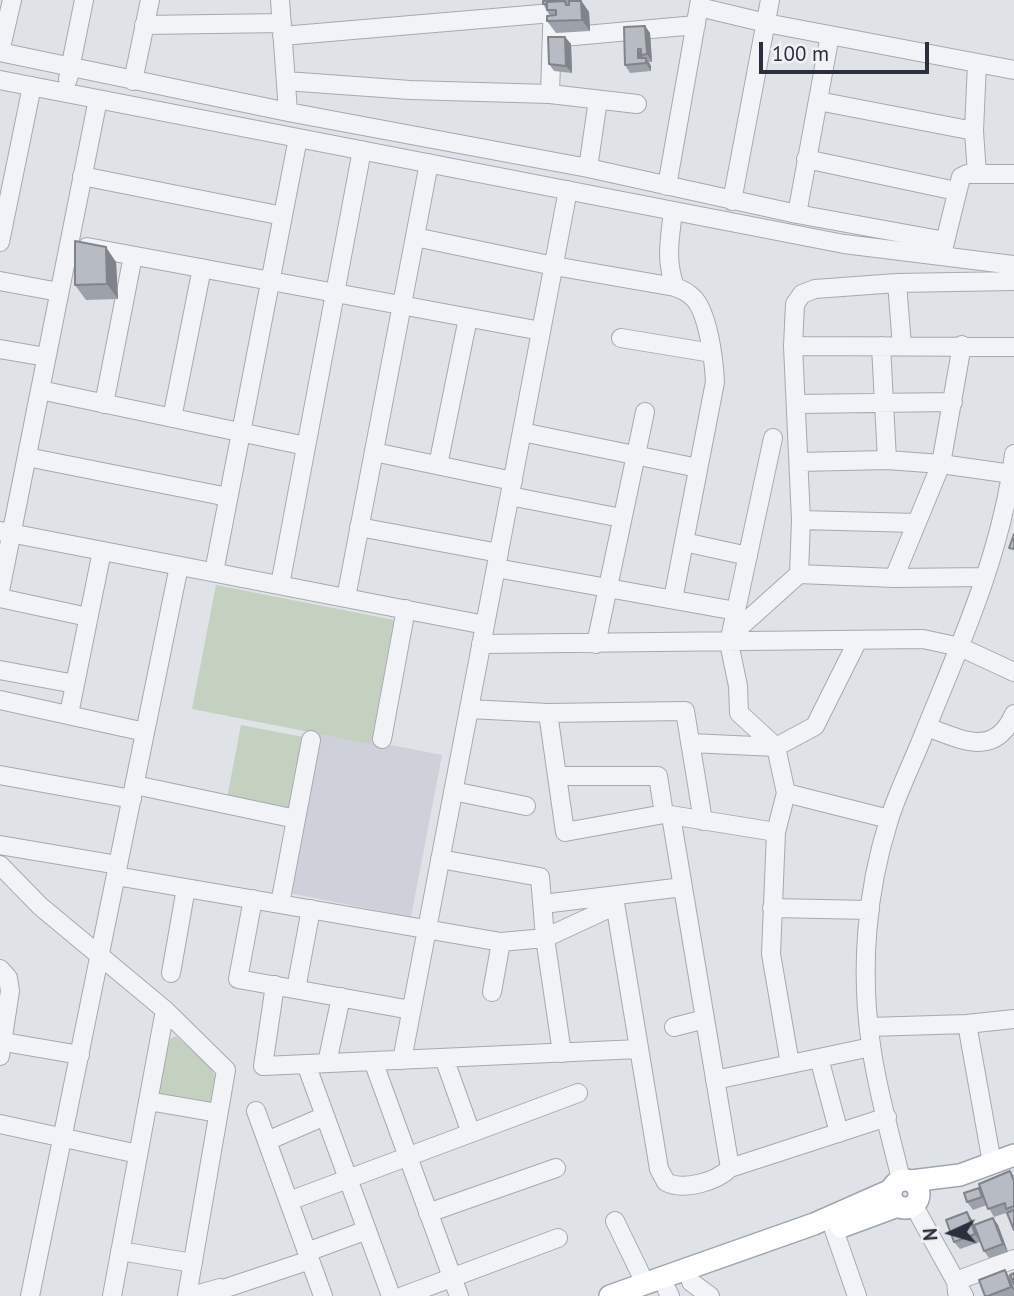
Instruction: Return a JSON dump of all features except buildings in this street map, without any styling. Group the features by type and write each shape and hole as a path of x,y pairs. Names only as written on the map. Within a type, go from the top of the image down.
{"main road":[{"path":"658,1291 814,1224 905,1194 952,1183 960,1175 1014,1155"},
{"path":"610,1296 658,1291 691,1282 834,1230 905,1194"}],"street":[{"path":"12,0 0,52 288,112 588,168 732,201 940,240 943,252"},
{"path":"65,92 84,0"},
{"path":"133,81 150,0"},
{"path":"280,0 288,112"},
{"path":"732,201 771,0"},
{"path":"667,186 700,4 766,23 1014,70"},
{"path":"144,24 282,29 483,8 552,6 550,94"},
{"path":"552,38 696,25"},
{"path":"797,214 830,35"},
{"path":"976,63 974,131 977,174"},
{"path":"0,80 844,244 943,252 1014,265"},
{"path":"286,81 410,90 550,94 637,104"},
{"path":"0,242 6,184 32,86"},
{"path":"0,591 6,532 27,457 98,99"},
{"path":"588,168 598,100"},
{"path":"818,101 974,131"},
{"path":"214,572 298,138"},
{"path":"280,585 362,150"},
{"path":"806,159 956,191"},
{"path":"346,598 429,163"},
{"path":"943,252 956,191 962,176 1014,174"},
{"path":"82,176 283,216"},
{"path":"402,1060 568,190"},
{"path":"673,211 668,270 675,287"},
{"path":"415,237 554,266 675,287 692,295 700,307 712,353 715,382 673,599"},
{"path":"69,244 541,331"},
{"path":"104,404 133,256"},
{"path":"172,418 202,268"},
{"path":"0,281 59,292"},
{"path":"730,639 799,574 801,520 793,346 795,304 802,294 816,289 897,284 1014,281"},
{"path":"897,284 902,346"},
{"path":"438,465 468,318"},
{"path":"621,338 712,353"},
{"path":"894,578 941,464 962,345"},
{"path":"793,346 1014,347"},
{"path":"881,346 887,460"},
{"path":"0,349 46,357"},
{"path":"40,390 306,446"},
{"path":"796,404 953,402"},
{"path":"596,644 645,412"},
{"path":"522,432 698,468"},
{"path":"774,438 730,639 738,686 739,713 776,747 786,793 776,832 771,954 790,1064"},
{"path":"374,452 438,465 621,518"},
{"path":"1014,454 1007,526 889,819 866,937 871,1047 905,1194 959,1291 1014,1259"},
{"path":"27,457 228,497"},
{"path":"799,462 887,460 1012,474"},
{"path":"801,520 916,523"},
{"path":"359,527 607,588 736,611"},
{"path":"6,532 485,625"},
{"path":"684,542 748,556"},
{"path":"69,714 102,551"},
{"path":"30,1296 179,566"},
{"path":"799,574 894,578 985,577"},
{"path":"0,598 88,617"},
{"path":"382,739 405,609"},
{"path":"481,644 596,644 730,639 923,639 960,647 1014,672"},
{"path":"690,743 776,747 815,726 858,640"},
{"path":"0,670 75,684"},
{"path":"0,700 145,732"},
{"path":"469,709 548,713 685,711 703,821"},
{"path":"548,713 565,832 668,815 776,832"},
{"path":"927,727 958,738 985,742 996,740 1009,725 1014,714"},
{"path":"280,904 311,740"},
{"path":"0,775 133,792 296,819"},
{"path":"557,776 658,776 683,887 730,1168"},
{"path":"453,791 526,806"},
{"path":"786,793 889,819"},
{"path":"0,845 186,888 501,942 545,938 614,901"},
{"path":"440,859 540,877 545,938 562,1053"},
{"path":"0,865 40,906 164,1010 226,1070 189,1296 223,1288 309,1256 367,1230"},
{"path":"543,904 614,901 683,887"},
{"path":"171,972 186,888"},
{"path":"253,900 238,979 411,1010"},
{"path":"614,901 659,1169 666,1182 681,1187 723,1175 730,1168 887,1117"},
{"path":"772,908 870,909"},
{"path":"296,989 311,909"},
{"path":"492,992 501,942"},
{"path":"0,969 8,978 2,1049 80,1055"},
{"path":"275,985 263,1066 639,1049"},
{"path":"327,1063 341,997"},
{"path":"112,1296 164,1010"},
{"path":"674,1027 705,1019"},
{"path":"869,1027 967,1024 1014,1019"},
{"path":"967,1024 992,1163"},
{"path":"715,1080 871,1047"},
{"path":"444,1058 471,1133"},
{"path":"819,1058 839,1133"},
{"path":"373,1061 459,1296"},
{"path":"306,1064 391,1296"},
{"path":"289,1201 578,1093"},
{"path":"148,1101 218,1114"},
{"path":"256,1111 323,1296"},
{"path":"267,1141 326,1116"},
{"path":"0,1124 138,1154"},
{"path":"428,1213 556,1168"},
{"path":"615,1221 658,1291"},
{"path":"834,1230 857,1296"},
{"path":"403,1296 558,1238"},
{"path":"120,1251 193,1263"},
{"path":"691,1282 710,1296"}],"shaded area":[{"path":"320,731 442,755 411,917 289,893"}],"green space":[{"path":"216,585 394,620 371,744 192,709"},
{"path":"241,725 303,737 288,811 227,798"},
{"path":"176,1036 211,1067 215,1077 210,1104 158,1094 168,1040"}]}
